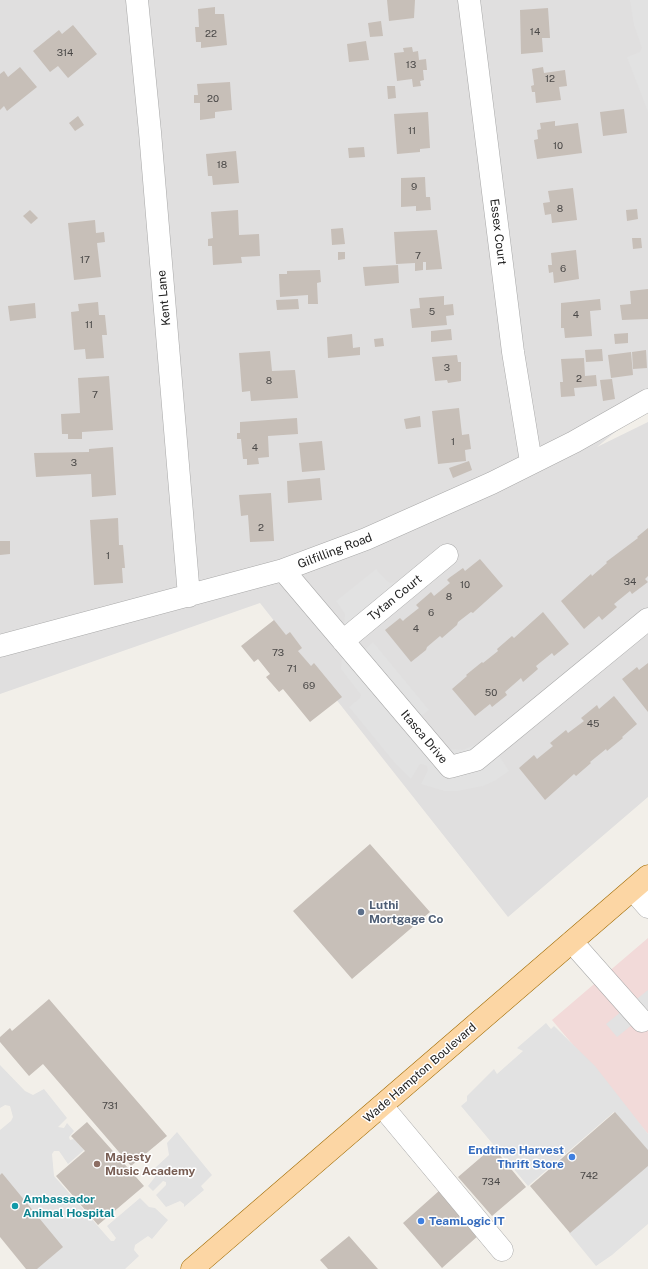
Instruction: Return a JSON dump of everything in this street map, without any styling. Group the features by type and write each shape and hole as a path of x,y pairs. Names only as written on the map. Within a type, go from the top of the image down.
{"main road":[{"name":"Wade Hampton Boulevard","path":"192,1269 640,883"}],"street":[{"name":"Kent Lane","path":"138,0 152,148 189,596"},
{"name":"Essex Court","path":"469,0 513,352 531,462"},
{"name":"Gilfilling Road","path":"0,646 283,570 366,539 425,514 574,442 648,400"},
{"name":"Tytan Court","path":"343,641 447,555"},
{"name":"Itasca Drive","path":"283,570 450,767 476,760 648,619"},
{"path":"640,883 648,907"},
{"path":"572,942 642,1021"},
{"path":"382,1106 502,1250"}],"shaded area":[{"path":"0,0 648,0 648,405 597,447 648,422 648,797 508,917 260,603 0,694"},
{"path":"630,0 648,0 648,112 627,57 640,52 642,48 634,25"},
{"path":"376,569 390,583 396,582 407,595 353,642 362,652 373,642 429,710 419,718 444,749 463,750 481,742 498,754 509,771 496,780 483,786 458,791 445,791 421,784 428,770 427,766 420,764 411,779 394,762 349,707 360,698 361,695 341,669 345,614 336,601"},
{"path":"648,938 648,1134 552,1020"},
{"path":"648,990 648,1012 617,1037 606,1024"},
{"path":"546,1023 551,1029 554,1026 595,1066 648,1134 648,1151 614,1112 528,1186 461,1106 467,1101 467,1096 494,1069 497,1074 523,1051 517,1048"},
{"path":"0,1065 25,1091 33,1095 44,1089 67,1118 58,1127 64,1128 67,1123 74,1131 69,1137 70,1140 74,1139 84,1150 68,1164 59,1151 54,1151 52,1154 54,1176 111,1241 114,1241 116,1238 107,1226 140,1198 149,1207 155,1208 168,1220 152,1239 148,1236 135,1245 134,1250 139,1256 125,1269 36,1269 0,1176 0,1130 11,1121 13,1117 10,1106 5,1105 0,1108"},
{"path":"177,1132 212,1175 201,1186 204,1190 184,1207 184,1204 180,1201 166,1207 156,1195 166,1185 166,1182 163,1181 153,1191 148,1186 155,1177 155,1168 169,1155 167,1143"},
{"path":"648,1164 648,1224 612,1255 596,1266 569,1233"}],"building":[{"path":"387,0 415,0 414,18 389,21"},
{"path":"215,7 215,14 224,14 227,45 201,48 201,42 196,42 195,27 199,27 198,9"},
{"path":"548,8 550,38 542,38 543,52 521,54 520,10"},
{"path":"381,21 383,36 370,37 368,23"},
{"path":"73,25 97,54 68,78 58,66 50,72 33,51 59,30 62,34"},
{"path":"366,41 369,60 349,62 347,44"},
{"path":"412,47 413,52 418,51 419,60 426,59 427,70 423,70 424,80 420,81 421,86 413,87 412,79 397,81 394,53 404,52 403,48"},
{"path":"20,67 37,87 7,111 4,106 0,110 0,74 4,71 8,77"},
{"path":"543,67 544,73 565,70 567,86 559,87 561,100 536,103 535,92 532,92 531,86 534,85 532,69"},
{"path":"230,82 232,110 215,112 215,118 200,120 200,103 194,103 194,95 198,95 197,84"},
{"path":"387,86 395,86 396,98 388,99"},
{"path":"624,109 627,133 603,136 600,112"},
{"path":"428,112 430,148 420,149 420,152 397,154 394,114"},
{"path":"78,116 84,125 75,131 69,123"},
{"path":"555,121 555,126 578,123 582,153 537,159 534,140 538,139 537,130 541,129 540,123"},
{"path":"364,147 365,157 349,158 348,148"},
{"path":"236,151 239,183 213,185 212,176 208,176 206,154"},
{"path":"425,177 426,197 430,197 431,210 416,211 416,206 401,207 401,178"},
{"path":"573,188 577,220 552,223 551,214 545,215 543,203 550,202 548,191"},
{"path":"637,209 638,219 627,221 626,210"},
{"path":"30,210 38,218 31,224 23,216"},
{"path":"238,210 239,235 259,234 260,256 241,257 242,263 213,265 212,246 208,246 208,239 213,238 211,212"},
{"path":"95,220 96,233 104,232 105,242 97,243 101,277 74,280 68,223"},
{"path":"343,228 345,244 332,245 331,229"},
{"path":"437,230 442,269 426,270 426,262 423,262 423,270 415,271 415,263 396,264 394,232"},
{"path":"632,238 641,238 642,248 633,249"},
{"path":"576,250 579,279 554,283 553,272 549,273 548,265 552,265 551,253"},
{"path":"338,252 345,252 345,259 338,260"},
{"path":"398,265 399,283 365,286 363,267"},
{"path":"320,270 321,282 317,283 318,304 308,304 308,295 280,297 279,274 287,274 287,271"},
{"path":"648,289 648,319 622,320 620,305 631,304 630,291"},
{"path":"444,296 444,305 453,304 454,315 446,316 447,325 412,328 410,309 420,308 419,298"},
{"path":"298,299 299,309 277,310 276,300"},
{"path":"600,299 601,310 590,311 592,336 565,338 564,328 561,328 561,303"},
{"path":"98,302 99,315 105,315 107,335 102,335 104,358 86,359 85,349 74,350 71,312 79,311 78,304"},
{"path":"35,303 36,318 10,321 8,306"},
{"path":"451,329 452,340 431,342 431,331"},
{"path":"628,333 628,343 615,344 614,334"},
{"path":"352,334 353,348 360,347 360,355 328,358 327,337"},
{"path":"383,338 384,346 375,347 374,339"},
{"path":"602,349 603,361 586,362 585,350"},
{"path":"646,350 647,368 633,369 632,352"},
{"path":"270,351 272,371 295,370 298,398 251,401 250,391 242,392 239,353"},
{"path":"631,352 633,375 611,378 608,355"},
{"path":"457,355 458,362 461,362 461,381 448,383 447,380 435,381 432,357"},
{"path":"584,358 585,376 596,375 597,386 574,388 575,396 561,397 560,382 563,382 561,359"},
{"path":"109,376 113,430 82,432 82,439 68,439 68,434 62,434 61,414 80,413 78,378"},
{"path":"612,379 615,399 603,401 600,380"},
{"path":"459,408 462,435 469,434 471,449 465,450 466,461 438,464 432,411"},
{"path":"420,416 421,427 406,429 404,419"},
{"path":"297,418 298,434 268,436 269,457 258,458 259,464 247,465 247,459 243,459 241,439 237,439 237,433 240,433 240,422"},
{"path":"322,441 325,470 302,472 299,443"},
{"path":"113,447 116,495 92,497 91,474 36,477 34,453 89,452 89,449"},
{"path":"469,461 472,470 453,478 449,468"},
{"path":"320,478 322,500 288,503 287,481"},
{"path":"271,493 274,541 250,542 248,515 241,516 239,495"},
{"path":"118,518 119,545 123,545 125,568 122,568 123,583 94,585 90,520"},
{"path":"648,528 648,576 645,579 648,582 632,594 630,591 614,604 617,607 602,620 599,616 584,629 561,601 591,574 592,576 607,563 606,562 638,538 637,537"},
{"path":"0,541 10,541 10,554 0,555"},
{"path":"480,559 503,586 473,613 471,612 458,622 457,625 442,638 440,636 411,662 385,630 400,618 403,621 419,608 416,605 431,592 434,596 450,583 447,580 449,578 463,568 465,571"},
{"path":"543,612 569,644 554,656 552,653 536,666 538,669 523,682 521,678 505,692 507,695 492,707 490,704 475,716 452,689 467,676 466,675 498,651 497,649 512,636 514,638"},
{"path":"274,620 286,635 290,632 302,648 298,651 311,666 314,663 342,697 310,722 283,689 279,692 266,677 270,674 258,659 254,662 241,646"},
{"path":"648,663 648,712 622,679 637,667 639,670"},
{"path":"614,696 637,724 622,737 623,738 607,751 606,749 576,776 574,774 545,800 519,768 534,755 537,759 553,746 550,743 566,730 568,733 584,721 581,718 597,705 599,709"},
{"name":"Luthi Mortgage Co","path":"370,844 430,912 352,979 293,911"},
{"path":"49,999 167,1136 131,1166 43,1064 29,1076 0,1042 0,1037 10,1028 12,1031"},
{"path":"615,1112 648,1150 648,1166 570,1233 530,1186"},
{"name":"Majesty Music Academy","path":"87,1122 144,1186 98,1225 56,1176 85,1151 71,1136"},
{"path":"493,1147 526,1187 492,1216 458,1177"},
{"name":"Ambassador Animal Hospital","path":"2,1173 63,1247 37,1269 26,1269 0,1237 0,1175"},
{"path":"440,1190 479,1235 442,1268 403,1223"},
{"path":"349,1236 378,1269 328,1269 320,1260"}],"place":[{"name":"Luthi Mortgage Co","path":"361,912"},
{"name":"Endtime Harvest Thrift Store","path":"572,1157"},
{"name":"Majesty Music Academy","path":"97,1164"},
{"name":"Ambassador Animal Hospital","path":"15,1206"},
{"name":"TeamLogic IT","path":"421,1221"}]}
